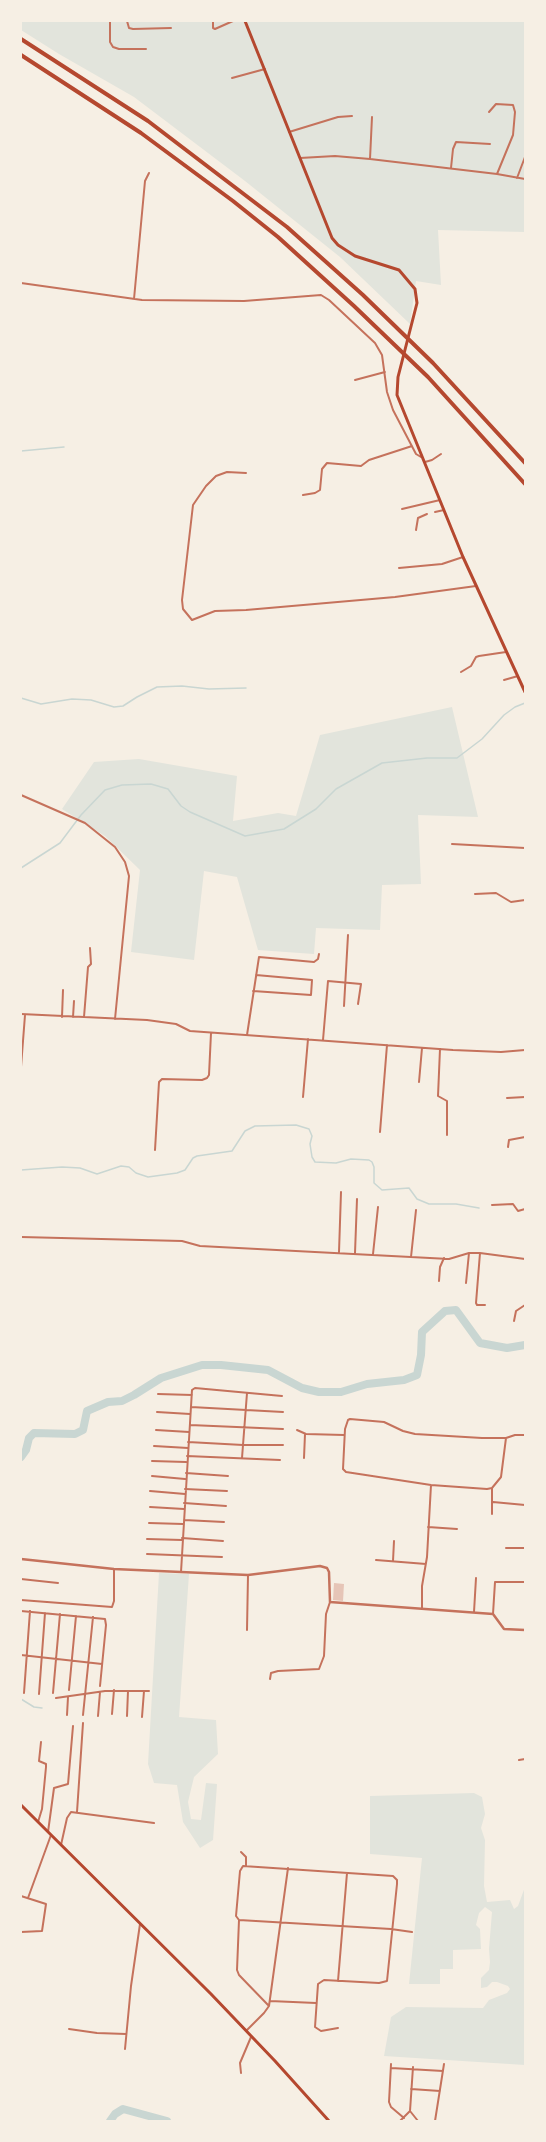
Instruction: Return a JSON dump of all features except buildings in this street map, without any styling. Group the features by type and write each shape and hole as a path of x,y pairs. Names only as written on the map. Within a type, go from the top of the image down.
{"highway":[{"path":"21,39 148,121 202,160 287,227 363,295 433,363 525,463"},
{"path":"21,54 141,133 233,201 278,237 354,306 428,377 525,484"}],"main road":[{"path":"245,21 265,69 298,158 332,238 338,245 359,258 399,270 411,282 415,289 417,303 400,369 396,388 397,395 463,557 525,692"},
{"path":"21,1804 247,2030 329,2121"}],"street":[{"path":"110,21 110,42 113,47 119,49 146,49"},
{"path":"127,21 129,28 133,29 171,28"},
{"path":"213,21 213,28 215,29 233,21"},
{"path":"232,78 265,69"},
{"path":"489,112 496,104 513,105 516,112 513,134 497,174"},
{"path":"288,133 338,117 352,116"},
{"path":"370,159 372,117"},
{"path":"451,168 453,149 456,142 490,144"},
{"path":"298,158 336,156 370,159 451,168 525,179"},
{"path":"516,178 525,157"},
{"path":"134,299 145,181 149,174"},
{"path":"21,283 134,299 244,301 321,295 330,300 375,343 382,355 389,399 416,454 422,457"},
{"path":"355,380 385,372"},
{"path":"303,495 315,493 320,490 322,486 322,469 327,463 361,466 369,460 412,446"},
{"path":"425,462 441,454"},
{"path":"246,473 227,472 216,476 206,486 193,505 182,600 184,609 190,619 194,620 204,614 215,611 246,610 395,597 477,586"},
{"path":"402,509 440,500"},
{"path":"436,512 444,510"},
{"path":"416,530 418,518 427,514"},
{"path":"399,568 442,564 463,557"},
{"path":"461,672 471,666 476,657 507,652"},
{"path":"504,680 518,676"},
{"path":"21,796 70,816 85,824 115,847 124,862 129,876 115,1018"},
{"path":"452,844 525,848"},
{"path":"475,894 496,893 511,902 525,900"},
{"path":"344,1006 348,935"},
{"path":"84,1017 88,967 91,964 90,948"},
{"path":"247,1035 258,959 260,957 314,962 318,959 319,954"},
{"path":"253,991 311,995 312,980 256,975"},
{"path":"323,1040 327,982 361,984 358,1004"},
{"path":"62,1017 63,990"},
{"path":"73,1017 74,1001"},
{"path":"21,1014 62,1017 115,1018 176,1024 190,1031 387,1044 422,1048 478,1052 525,1050"},
{"path":"21,1067 24,1014"},
{"path":"155,1150 159,1082 162,1079 202,1080 207,1078 209,1074 212,1032"},
{"path":"304,1097 308,1039"},
{"path":"380,1132 387,1044"},
{"path":"419,1082 422,1048"},
{"path":"440,1049 438,1096 447,1101 447,1135"},
{"path":"507,1098 525,1097"},
{"path":"508,1147 509,1140 525,1137"},
{"path":"339,1252 341,1192"},
{"path":"355,1253 357,1199"},
{"path":"492,1205 513,1204 518,1211 525,1209"},
{"path":"373,1254 378,1207"},
{"path":"411,1257 416,1210"},
{"path":"21,1237 182,1241 200,1246 339,1252 411,1257 444,1258 468,1253 480,1253 525,1259"},
{"path":"466,1283 468,1253"},
{"path":"480,1253 476,1303 477,1305 485,1305"},
{"path":"439,1281 440,1267 444,1258"},
{"path":"514,1321 516,1311 525,1305"},
{"path":"180,1572 186,1462 192,1390 195,1388 282,1396"},
{"path":"242,1458 247,1393"},
{"path":"158,1394 192,1395"},
{"path":"191,1407 283,1412"},
{"path":"157,1412 190,1414"},
{"path":"506,1438 502,1473 499,1481 492,1488 487,1489 431,1485 346,1472 343,1469 344,1435 348,1420 350,1419 384,1422 403,1431 415,1434 482,1438 506,1438 515,1435 525,1435"},
{"path":"190,1425 283,1429"},
{"path":"156,1430 189,1432"},
{"path":"297,1430 305,1434 344,1435"},
{"path":"304,1458 305,1434"},
{"path":"188,1442 243,1445 283,1445"},
{"path":"154,1446 188,1448"},
{"path":"187,1456 280,1460"},
{"path":"152,1461 186,1462"},
{"path":"186,1473 228,1476"},
{"path":"152,1476 185,1479"},
{"path":"422,1609 422,1586 426,1564 431,1485"},
{"path":"492,1488 492,1514"},
{"path":"185,1489 227,1491"},
{"path":"150,1491 185,1494"},
{"path":"493,1502 525,1506"},
{"path":"184,1504 226,1506"},
{"path":"150,1507 184,1509"},
{"path":"183,1520 224,1522"},
{"path":"148,1523 183,1524"},
{"path":"428,1527 456,1529"},
{"path":"147,1539 223,1541"},
{"path":"393,1561 394,1541"},
{"path":"506,1548 525,1548"},
{"path":"147,1554 222,1557"},
{"path":"21,1559 114,1569 248,1575 324,1566 327,1568 330,1582 330,1602 326,1614 324,1656 319,1669 278,1671 271,1673 270,1679"},
{"path":"376,1560 426,1564"},
{"path":"21,1600 112,1607 114,1602 114,1569"},
{"path":"247,1630 248,1575"},
{"path":"474,1612 476,1578"},
{"path":"21,1579 58,1583"},
{"path":"525,1582 495,1582 493,1614 504,1629 525,1630"},
{"path":"330,1602 493,1614"},
{"path":"21,1611 92,1617 106,1620 100,1686"},
{"path":"24,1693 30,1611"},
{"path":"39,1694 46,1613"},
{"path":"53,1693 60,1614"},
{"path":"69,1690 76,1616"},
{"path":"83,1715 92,1617"},
{"path":"21,1655 102,1664"},
{"path":"112,1714 114,1690"},
{"path":"56,1698 114,1690 149,1691"},
{"path":"127,1716 128,1691"},
{"path":"142,1717 144,1691"},
{"path":"98,1716 100,1692"},
{"path":"67,1715 68,1697"},
{"path":"76,1812 83,1723"},
{"path":"28,1898 50,1834 54,1788 68,1784 73,1726"},
{"path":"38,1822 42,1809 46,1767 46,1764 39,1761 41,1742"},
{"path":"519,1760 525,1759"},
{"path":"61,1845 69,1813 76,1812 154,1823"},
{"path":"241,1852 246,1857 246,1865 240,1871 236,1916 239,1920 237,1972 269,2006"},
{"path":"246,1865 391,1875 396,1877 397,1884 386,1981 379,1983 322,1980 319,1982 316,2003 316,2028 324,2031 338,2028"},
{"path":"247,2030 262,2016 269,2006 288,1868"},
{"path":"338,1980 348,1873"},
{"path":"21,1896 46,1904 43,1930 40,1932 21,1932"},
{"path":"239,1920 391,1929 412,1932"},
{"path":"125,2049 137,1936 141,1923"},
{"path":"270,2001 316,2003"},
{"path":"69,2029 97,2033 126,2034"},
{"path":"241,2073 240,2063 252,2036"},
{"path":"391,2064 389,2102 391,2107 404,2118"},
{"path":"435,2121 444,2064"},
{"path":"391,2068 413,2068 443,2071"},
{"path":"400,2121 410,2111 413,2068"},
{"path":"411,2089 440,2091"},
{"path":"410,2111 418,2121"}],"shaded area":[{"path":"21,21 525,21 525,232 438,230 441,285 416,281 410,324 340,257 245,181 134,97 59,54 21,30"},
{"path":"452,707 478,817 418,815 421,884 382,885 380,930 316,928 314,954 258,950 237,877 204,871 194,960 131,952 140,870 105,836 62,809 94,762 139,759 237,776 233,821 278,813 296,816 320,735"},
{"path":"159,1573 189,1574 179,1717 216,1720 218,1754 194,1777 188,1802 191,1819 201,1820 206,1783 217,1784 213,1840 200,1848 183,1822 177,1785 154,1783 148,1764"},
{"path":"474,1793 482,1797 485,1814 481,1828 485,1840 484,1886 487,1902 510,1900 514,1909 518,1906 525,1887 525,2065 384,2056 391,2017 406,2007 483,2008 489,2000 507,1993 510,1989 508,1986 497,1982 492,1982 487,1987 481,1988 481,1978 489,1970 490,1962 489,1949 492,1912 485,1907 479,1913 476,1925 480,1929 481,1949 453,1950 453,1969 440,1969 440,1984 409,1984 422,1858 370,1854 370,1796"}],"waterway":[{"path":"21,451 64,447"},
{"path":"21,698 41,704 72,699 91,700 114,707 123,706 157,687 182,686 209,689 246,688"},
{"path":"21,868 60,843 81,815 105,790 122,785 151,784 168,789 181,806 190,812 245,836 284,829 316,809 336,789 382,763 427,758 457,758 482,739 504,715 515,707 525,703"},
{"path":"21,1170 62,1167 80,1168 97,1174 121,1166 129,1167 136,1173 148,1177 177,1173 185,1170 193,1158 197,1156 232,1151 245,1131 255,1126 296,1125 309,1129 312,1136 310,1144 312,1157 315,1162 336,1163 351,1159 369,1160 372,1162 374,1167 374,1183 382,1190 409,1188 417,1199 429,1204 456,1204 479,1208"},
{"path":"21,1457 26,1450 29,1438 34,1433 75,1434 83,1430 87,1411 108,1402 122,1401 161,1378 202,1365 221,1365 268,1370 302,1388 319,1392 341,1392 367,1384 404,1380 417,1375 421,1355 422,1332 445,1311 456,1310 480,1343 507,1348 525,1345"},
{"path":"21,1699 34,1707 42,1708"},
{"path":"110,2121 115,2114 123,2109 167,2121"}]}
